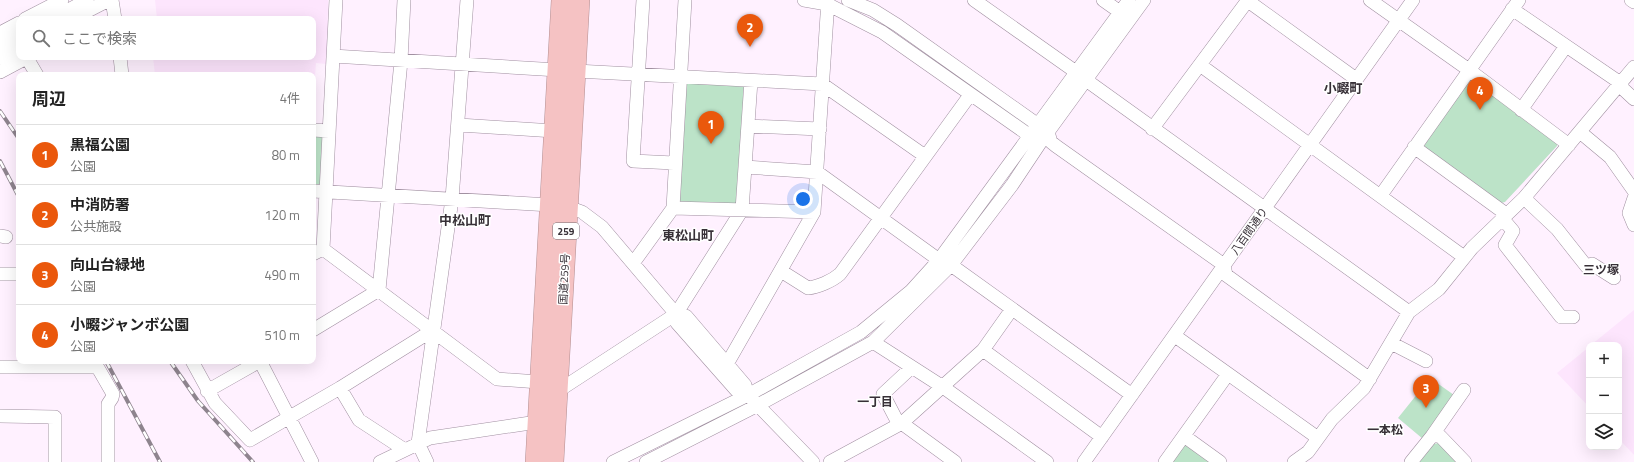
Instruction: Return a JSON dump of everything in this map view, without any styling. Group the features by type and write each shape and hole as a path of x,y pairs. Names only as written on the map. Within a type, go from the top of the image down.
{"highway":[{"name":"国道259号","path":"554,462 558,391 559,206 567,70 561,0"},
{"name":"国道259号","path":"535,462 539,382 559,206 554,131 580,0"}],"street":[{"path":"31,16 62,0"},
{"path":"45,9 109,0"},
{"path":"112,0 115,16"},
{"path":"336,0 329,131 320,191 318,252 379,290 497,379 539,382"},
{"path":"379,290 390,196 401,61 404,0"},
{"path":"427,462 418,443 452,199 459,125 467,0"},
{"path":"643,0 633,160 674,163"},
{"path":"634,262 673,208 674,163 685,0"},
{"path":"804,0 827,2 882,32 970,95 1041,136"},
{"path":"848,0 873,10 897,25 1041,136 1224,265 1226,276 1370,379"},
{"path":"974,0 1409,312"},
{"path":"1103,0 1120,12"},
{"path":"646,462 663,458 873,342 951,265 1012,184 1041,136 1129,0"},
{"path":"1081,76 1144,0"},
{"path":"1152,129 1248,0 1356,79"},
{"path":"1370,0 1469,70 1569,145"},
{"name":"八百間通り","path":"1089,460 1102,436 1175,336 1309,144 1413,0"},
{"path":"727,364 814,212 827,2"},
{"path":"75,16 89,4"},
{"path":"1381,195 1515,5 1566,46 1621,85 1634,99"},
{"path":"0,33 16,25"},
{"path":"0,47 16,38"},
{"path":"1521,110 1566,46"},
{"path":"0,58 16,55"},
{"path":"333,56 639,75 822,84 925,156"},
{"path":"0,72 17,60"},
{"path":"28,60 34,72"},
{"path":"120,60 122,72"},
{"path":"1200,65 1381,195 1464,257"},
{"path":"1294,462 1308,452 1332,419 1353,400 1370,379 1409,312 1439,289 1464,257 1524,198 1621,85 1634,67"},
{"path":"558,391 676,314 742,210 751,81"},
{"path":"781,270 808,288 813,288 836,278 970,95"},
{"path":"459,125 554,131"},
{"path":"748,126 820,129"},
{"path":"316,130 329,131"},
{"path":"1580,132 1610,157 1634,190 1630,213 1634,225"},
{"path":"613,462 748,395 861,332 911,291 939,260 1041,136"},
{"path":"1414,147 1504,216 1513,231 1503,248 1561,317 1574,317"},
{"path":"745,167 817,172 882,217 939,260"},
{"path":"320,191 559,206 592,218 634,262 676,314 677,323 737,391 748,395 813,462"},
{"path":"1524,198 1557,229 1587,267 1592,264 1614,278"},
{"path":"673,208 814,212"},
{"path":"951,265 1132,396"},
{"path":"0,274 16,274"},
{"path":"316,328 379,290"},
{"path":"830,462 902,424 983,350 1012,309"},
{"path":"676,314 686,316 746,384 748,395"},
{"path":"194,364 207,391 215,403 250,440 340,388 433,330"},
{"path":"1175,336 1318,438"},
{"path":"873,342 943,387 1048,462"},
{"path":"1391,343 1426,361"},
{"path":"983,350 1102,436"},
{"path":"0,367 96,364 113,394 108,404 108,462"},
{"path":"207,391 255,364"},
{"path":"262,364 312,462"},
{"path":"912,367 883,394 896,419 941,458 956,462"},
{"path":"1165,462 1228,374"},
{"path":"340,388 359,420 405,450"},
{"path":"1411,462 1432,436 1464,390"},
{"path":"0,416 56,417 55,462"},
{"path":"380,462 430,438 537,422"},
{"path":"1184,436 1220,462"},
{"path":"1432,436 1440,436 1465,462"}],"shaded area":[{"path":"155,0 328,0 327,64 316,63 315,72 155,72 153,60 316,60 316,16 157,16"},
{"path":"1634,310 1634,455 1622,442 1622,342 1595,342"},
{"path":"1586,349 1586,404 1557,373"}],"green space":[{"path":"1472,78 1558,141 1557,146 1505,202 1501,203 1423,147 1468,79"},
{"path":"685,82 744,85 739,202 735,205 678,203"},
{"path":"316,134 324,137 322,182 319,185 316,184"},
{"path":"1430,378 1454,395 1423,439 1398,418"},
{"path":"1439,443 1457,462 1418,462 1433,444"},
{"path":"1182,444 1188,444 1212,462 1169,462"}],"railway":[{"path":"0,111 16,135"},
{"path":"0,161 16,191"},
{"path":"108,364 160,462"},
{"path":"172,364 198,401 253,462"}],"place":[{"name":"中消防署","path":"750,47"},
{"name":"小畷ジャンボ公園","path":"1480,110"},
{"name":"黒福公園","path":"711,144"},
{"name":"向山台緑地","path":"1426,408"}],"district":[{"name":"小畷町","path":"1343,88"},
{"name":"中松山町","path":"465,220"},
{"name":"東松山町","path":"688,235"},
{"name":"三ツ塚","path":"1601,269"},
{"name":"一丁目","path":"875,401"},
{"name":"一本松","path":"1385,429"}]}
